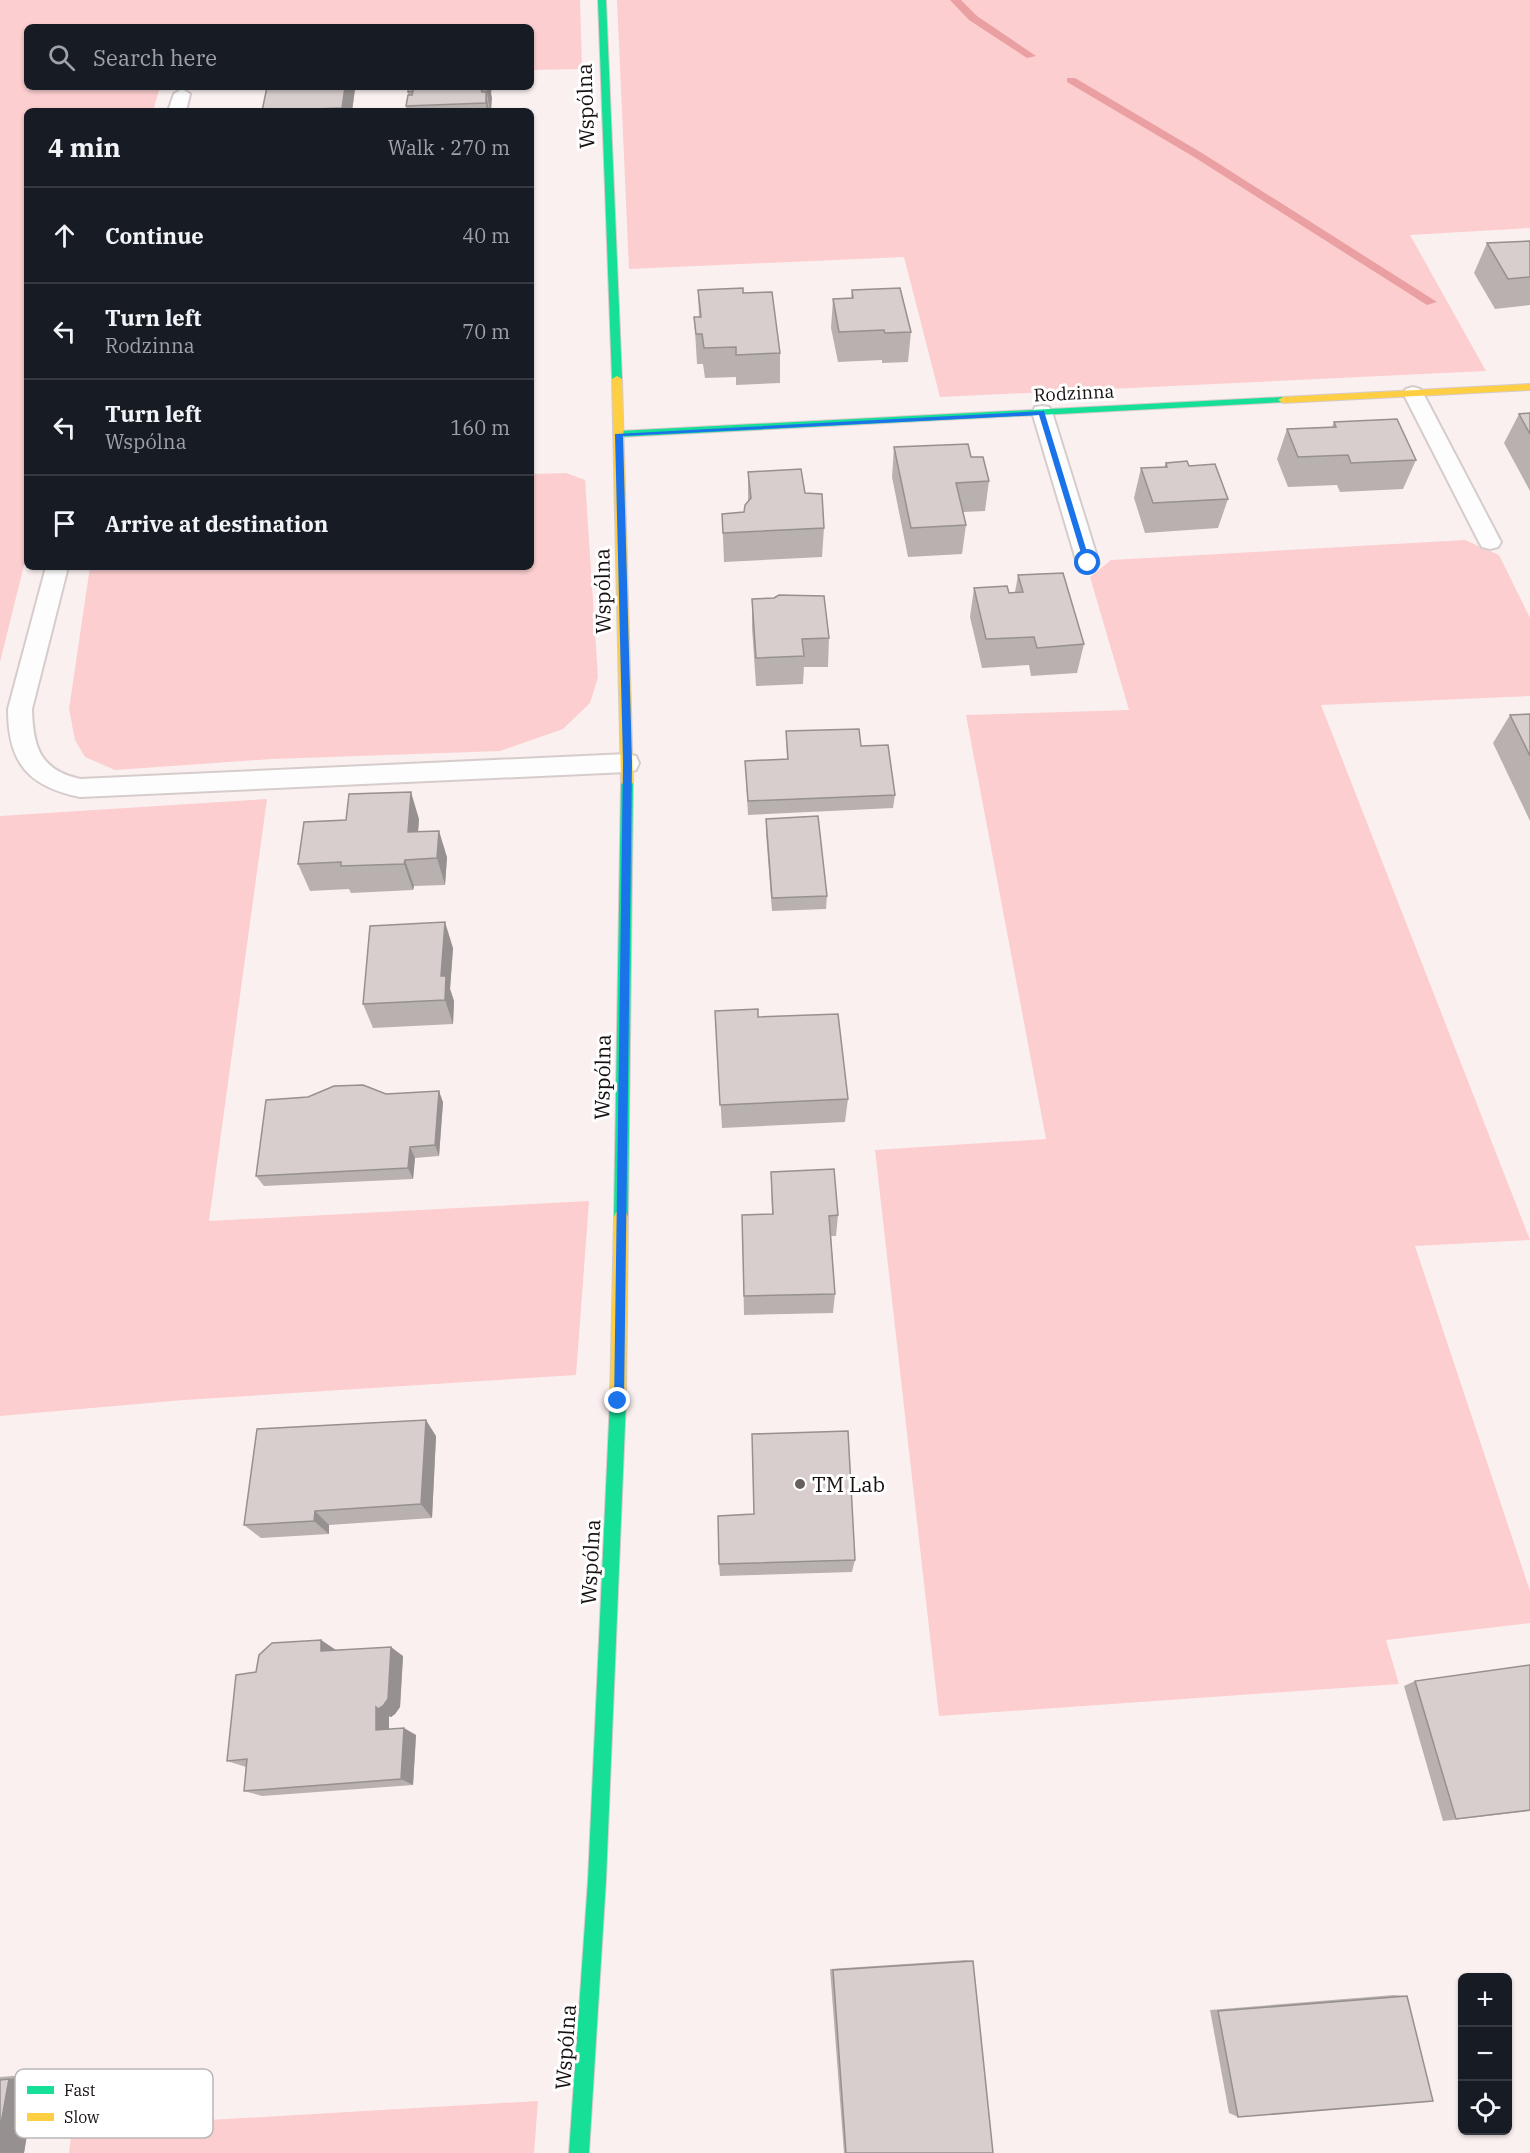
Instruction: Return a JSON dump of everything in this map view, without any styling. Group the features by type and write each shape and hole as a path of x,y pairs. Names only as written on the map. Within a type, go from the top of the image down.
{"street":[{"name":"Wspólna","path":"579,2153 597,1880 618,1401 627,763 619,434 602,0"},
{"name":"Rodzinna","path":"619,434 1530,387"}],"lane":[{"path":"178,108 182,94"},
{"path":"1413,393 1490,542"},
{"path":"1042,412 1088,563"},
{"path":"56,570 20,709 19,729 24,754 42,774 60,785 80,788 627,763"}],"shaded area":[{"path":"0,0 580,0 582,69 534,70 534,24 24,24 24,90 159,90 154,108 24,108 24,565 0,662"},
{"path":"617,0 1530,0 1530,228 1410,235 1486,371 940,397 904,257 629,269"},
{"path":"566,473 585,480 598,677 590,703 563,729 500,751 272,759 115,770 85,757 75,740 69,709 90,570 534,570 534,474"},
{"path":"1465,540 1499,555 1530,618 1530,696 1321,705 1530,1240 1415,1246 1530,1591 1530,1623 1386,1640 1399,1684 939,1716 875,1150 1046,1139 966,715 1129,710 1090,577 1111,560"},
{"path":"267,799 209,1221 589,1201 576,1375 184,1400 0,1416 0,816"},
{"path":"538,2101 534,2153 69,2153 71,2138 213,2138 213,2120"}],"building":[{"path":"266,90 345,90 342,108 263,108"},
{"path":"408,90 481,90 486,92 486,103 406,106 408,95 412,95 413,91 408,92"},
{"path":"1530,241 1530,277 1508,279 1487,243"},
{"path":"743,288 743,293 772,292 780,353 736,355 736,347 704,348 702,334 696,334 694,317 701,317 698,290"},
{"path":"900,288 911,332 885,333 884,330 839,332 833,299 853,298 852,290"},
{"path":"1530,413 1530,434 1519,414"},
{"path":"1397,419 1416,460 1351,463 1348,455 1298,457 1287,429 1336,427 1334,422"},
{"path":"968,444 971,457 983,457 989,481 956,483 966,525 911,528 894,447"},
{"path":"1187,461 1189,466 1215,464 1228,499 1153,503 1141,468 1167,467 1166,463"},
{"path":"801,469 805,493 822,494 824,528 723,533 722,514 744,512 745,505 751,498 748,472"},
{"path":"1063,573 1084,644 1037,648 1034,637 986,639 974,588 1007,586 1009,593 1023,592 1018,575"},
{"path":"779,595 824,596 829,638 802,639 804,656 756,658 752,599 774,598"},
{"path":"1530,714 1530,756 1510,715"},
{"path":"859,729 861,746 888,745 895,795 748,801 745,761 788,759 786,731"},
{"path":"411,792 408,832 439,831 437,858 405,860 404,864 341,866 341,862 298,864 304,822 346,820 349,794"},
{"path":"818,816 827,896 772,898 766,819"},
{"path":"445,922 441,976 446,976 445,1000 363,1004 370,926"},
{"path":"758,1009 758,1017 838,1014 848,1099 720,1105 715,1011"},
{"path":"363,1085 386,1094 439,1091 435,1145 410,1147 408,1168 256,1176 266,1100 308,1097 334,1086"},
{"path":"834,1169 838,1215 829,1216 835,1294 744,1296 742,1215 773,1214 771,1172"},
{"path":"426,1420 421,1504 315,1511 314,1521 244,1525 257,1429"},
{"name":"TM Lab","path":"848,1431 855,1560 719,1564 718,1516 754,1514 752,1434"},
{"path":"321,1640 321,1651 391,1647 388,1699 383,1706 378,1709 376,1707 376,1730 404,1728 401,1779 244,1791 247,1759 227,1761 236,1675 256,1672 259,1655 272,1643"},
{"path":"1530,1665 1530,1810 1456,1819 1415,1681"},
{"path":"973,1961 993,2153 846,2153 833,1970"},
{"path":"1407,1996 1433,2101 1238,2117 1218,2011"},
{"path":"9,2079 0,2129 0,2080"}],"waterway":[{"path":"955,0 973,18 1031,56"},
{"path":"1071,80 1198,155 1431,302"}],"traffic: fast":[{"path":"602,0 617,379"},
{"path":"619,434 1283,400"},
{"path":"621,1217 627,783"},
{"path":"579,2153 597,1880 618,1400"}],"traffic: slow":[{"path":"617,379 627,783"},
{"path":"1283,400 1530,387"},
{"path":"618,1400 621,1217"}],"place":[{"name":"TM Lab","path":"800,1484"}],"route":[{"path":"618,1401 627,763 619,434 1042,412 1088,563"}]}
